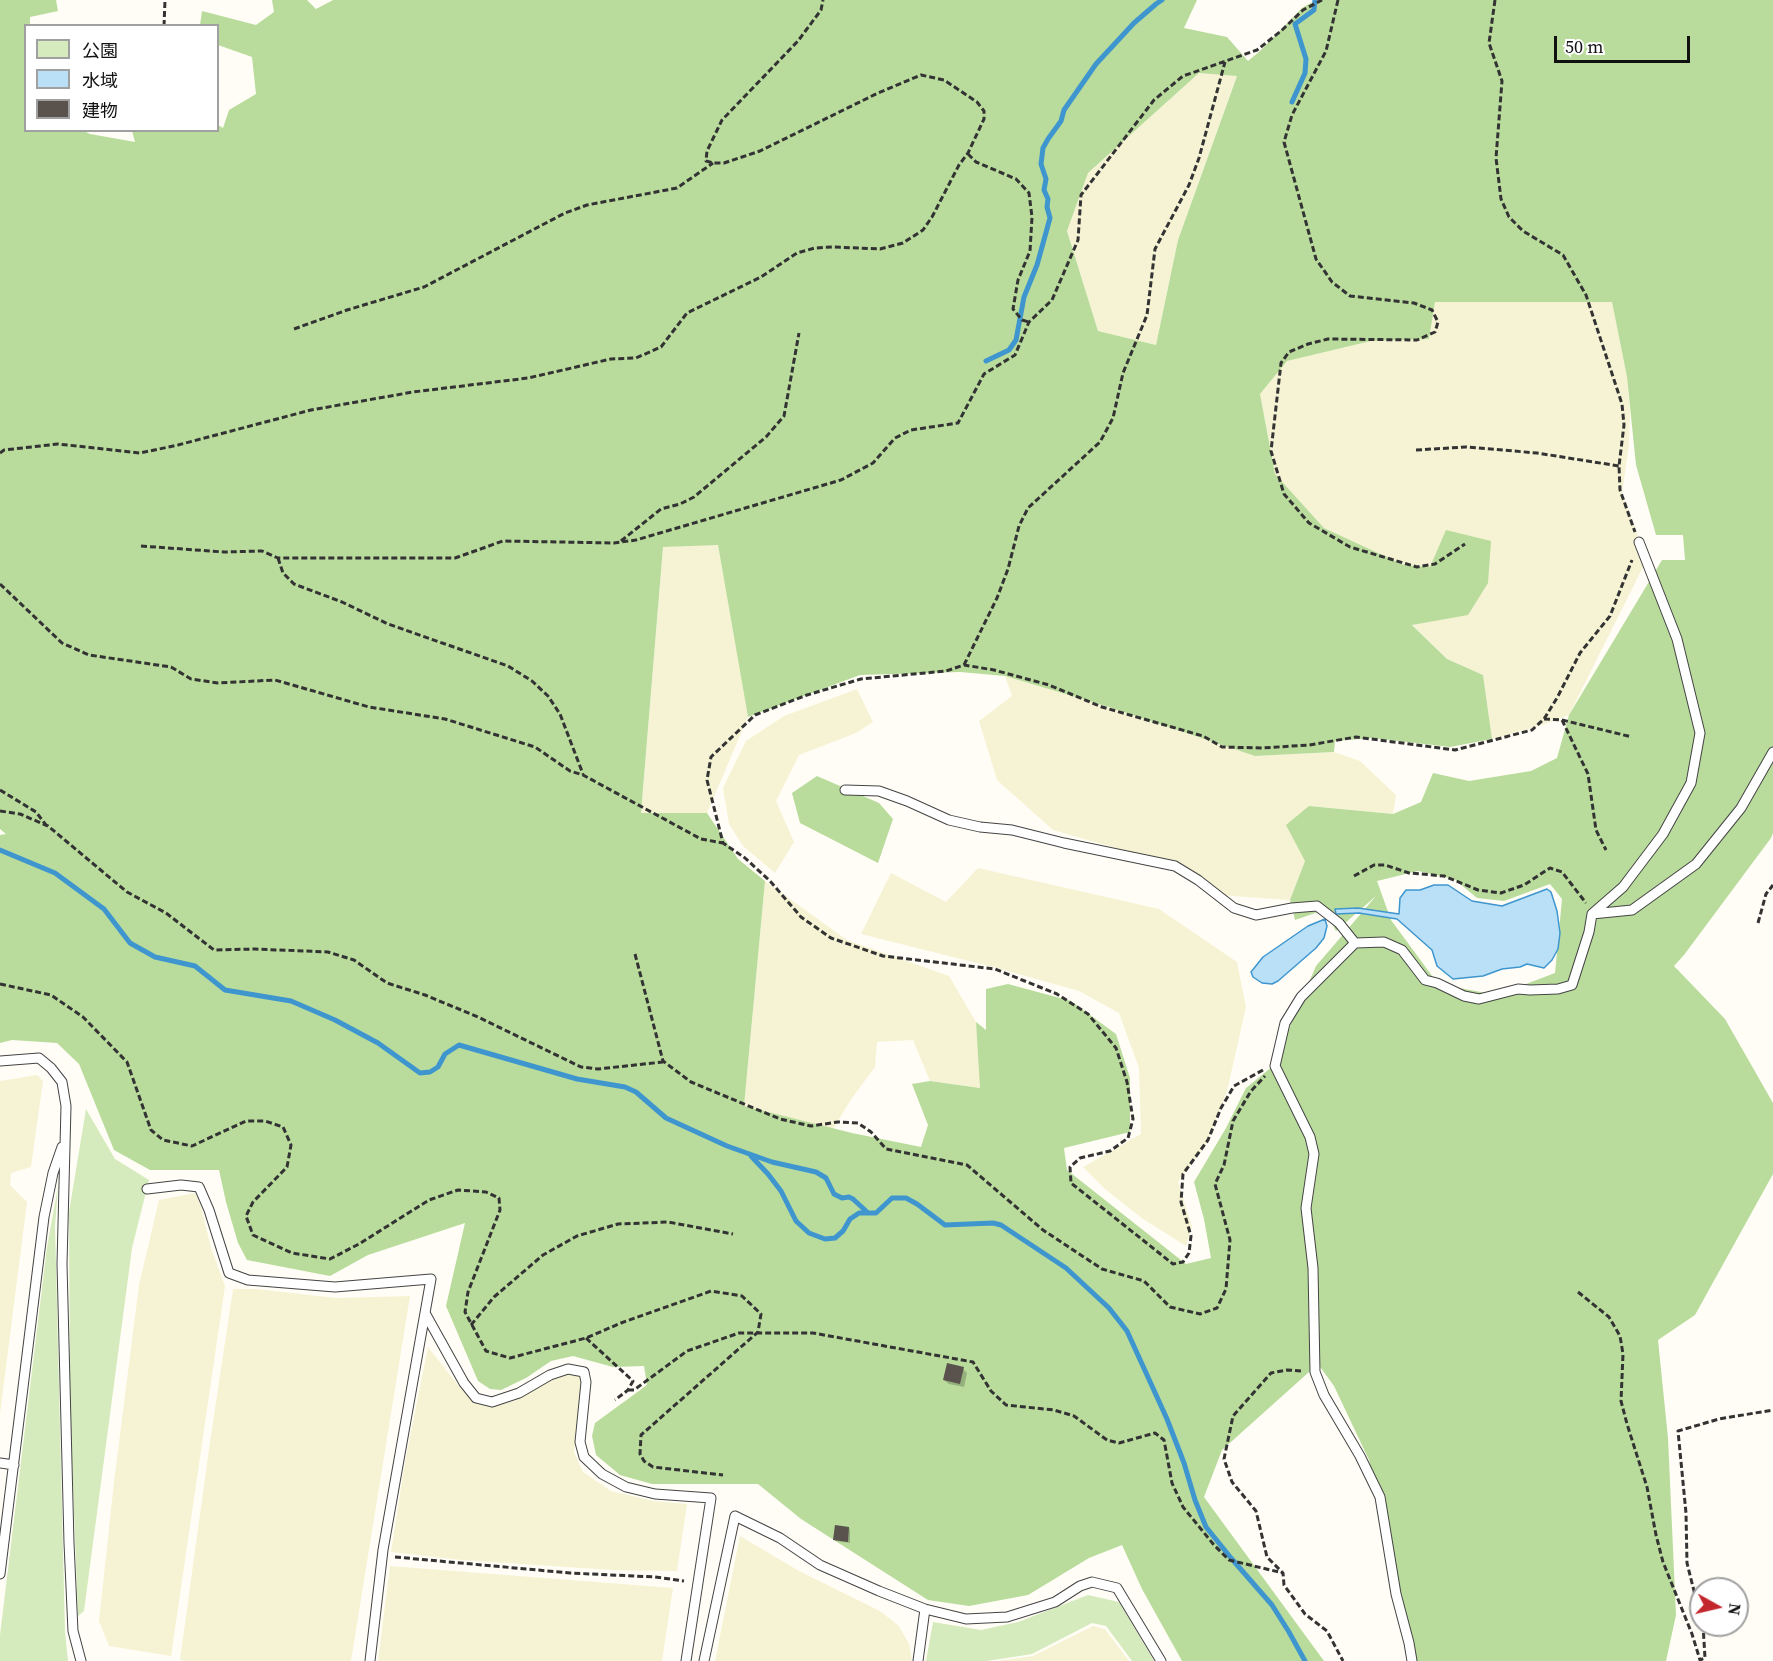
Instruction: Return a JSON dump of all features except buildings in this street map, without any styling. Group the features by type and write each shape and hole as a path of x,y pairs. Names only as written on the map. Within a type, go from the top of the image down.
{"lane":[{"path":"1412,1661 1396,1594 1380,1497 1360,1456 1324,1395 1315,1372 1313,1268 1306,1208 1314,1154 1310,1137 1275,1066 1285,1023 1301,997 1354,943 1384,942 1402,950 1425,980 1464,996 1479,999 1518,989 1558,989 1572,985 1593,914 1623,887 1663,834 1690,783 1700,733 1677,639 1639,542"},
{"path":"1593,914 1632,910 1696,864 1741,808 1773,752"},
{"path":"844,790 879,791 908,801 949,820 980,827 1012,830 1175,866 1198,880 1234,908 1256,915 1317,906 1339,923 1354,943"},
{"path":"0,1061 39,1058 62,1082 66,1106 62,1264 69,1543 73,1631 81,1661"},
{"path":"0,1574 44,1217 52,1173 65,1139"},
{"path":"147,1189 181,1185 199,1187 229,1272 248,1280 335,1287 431,1279 382,1555 370,1661"},
{"path":"425,1313 464,1383 476,1398 492,1402 519,1393 550,1375 568,1369 584,1372 586,1382 580,1443 584,1457 602,1474 626,1487 655,1494 711,1498 686,1661"},
{"path":"0,1463 14,1465"},
{"path":"704,1661 735,1516 780,1538 820,1565 925,1609 966,1619 1007,1617 1055,1602 1080,1586 1092,1582 1117,1588 1161,1661"},
{"path":"918,1661 925,1609"}],"path":[{"path":"164,24 165,0"},
{"path":"0,453 4,450 58,444 141,453 311,410 413,392 528,378 611,359 636,358 661,347 687,314 761,278 797,253 815,248 832,247 880,249 903,243 923,230 932,217 959,165 968,153 984,119 984,111 977,102 944,80 921,75 878,93 760,151 724,163 706,161 707,151 722,120 798,41 821,10 823,0"},
{"path":"141,546 224,552 262,550 278,558 455,558 503,542 636,540 841,480 873,463 895,438 911,430 958,423 984,374 1016,355 1029,322 1052,300 1078,240 1081,195 1154,100 1182,76 1257,50 1303,10 1322,0"},
{"path":"1338,0 1326,51 1292,116 1284,142 1316,258 1332,282 1350,296 1414,303 1432,310 1438,322 1435,332 1417,340 1328,339 1289,352 1281,363 1271,451 1284,494 1309,523 1350,547 1417,567 1435,564 1465,544"},
{"path":"723,843 707,780 711,757 755,715 807,695 861,679 946,671 964,666 994,670 1049,686 1102,706 1203,736 1222,747 1309,746 1356,737 1455,750 1532,730 1544,719 1580,652 1610,616 1639,542 1620,490 1619,466 1624,425 1622,404 1586,295 1563,255 1523,231 1509,217 1501,199 1496,158 1502,81 1489,43 1495,0"},
{"path":"964,666 1001,589 1019,526 1028,508 1100,442 1113,418 1123,373 1147,315 1155,249 1190,185 1225,62"},
{"path":"968,153 976,162 1016,179 1029,193 1032,217 1029,251 1018,280 1013,309 1022,320 1029,322"},
{"path":"294,329 424,287 565,213 587,205 677,188 714,163"},
{"path":"620,542 661,509 694,497 766,437 784,416 799,333"},
{"path":"1416,450 1466,447 1538,453 1619,466"},
{"path":"278,558 283,573 294,585 342,602 388,624 508,666 532,681 548,696 560,714 583,775"},
{"path":"0,584 62,643 88,655 171,667 190,680 218,683 275,680 369,707 445,719 535,747 570,771 583,775 701,839 723,843 745,858 770,881 801,916 831,938 883,956 995,969 1058,994 1088,1014 1116,1048 1127,1082 1133,1119 1128,1138 1110,1151 1080,1158 1070,1167 1071,1183 1173,1264 1184,1262 1189,1253 1191,1236 1181,1202 1184,1174 1208,1140 1221,1108 1234,1086 1262,1070 1275,1066"},
{"path":"1544,719 1562,720 1632,737"},
{"path":"1562,720 1588,774 1596,830 1606,850"},
{"path":"0,790 36,812 48,826 127,892 166,913 214,950 328,952 354,960 387,983 425,995 478,1017 581,1067 598,1069 665,1062"},
{"path":"0,811 20,814 48,826"},
{"path":"1354,876 1374,865 1385,865 1409,873 1444,876 1478,890 1501,893 1524,885 1550,868 1562,872 1584,898 1593,914"},
{"path":"1758,923 1766,894 1773,885"},
{"path":"635,954 663,1061 691,1082 780,1119 812,1126 838,1122 858,1123 871,1132 886,1149 968,1166 1043,1230 1102,1269 1144,1281 1170,1307 1200,1314 1217,1308 1226,1289 1230,1240 1215,1184 1224,1165 1233,1121 1251,1091 1275,1066"},
{"path":"0,984 51,995 83,1017 127,1062 151,1130 163,1140 192,1146 246,1121 265,1121 283,1127 291,1145 287,1167 253,1202 246,1216 254,1235 292,1253 330,1259 359,1244 429,1200 458,1190 486,1192 499,1198 500,1210 468,1292 465,1312 486,1351 510,1358 586,1338 711,1291 742,1296 761,1314 758,1332 641,1435 640,1454 644,1461 653,1467 723,1475"},
{"path":"471,1325 494,1297 543,1255 578,1236 618,1224 668,1222 733,1234"},
{"path":"1578,1292 1609,1317 1620,1336 1623,1354 1621,1401 1647,1486 1663,1562 1689,1627"},
{"path":"628,1390 634,1390 687,1351 739,1333 813,1333 974,1362 991,1391 1006,1405 1053,1410 1074,1416 1107,1440 1119,1443 1155,1433 1164,1440 1172,1483 1183,1507 1214,1545 1229,1560 1283,1573"},
{"path":"586,1338 633,1381 628,1390 615,1400"},
{"path":"1315,1372 1287,1370 1271,1373 1233,1416 1224,1459 1232,1482 1256,1511 1267,1557 1283,1573 1284,1585 1305,1614 1327,1631 1343,1661"},
{"path":"1690,1577 1687,1563 1686,1513 1678,1431 1719,1419 1773,1410"},
{"path":"382,1555 440,1562 698,1583"},
{"path":"1693,1637 1700,1660 1704,1658 1703,1637"}],"shaded area":[{"path":"1199,73 1237,75 1178,240 1156,345 1098,331 1067,231 1088,173"},
{"path":"1612,301 1627,377 1630,412 1629,445 1622,494 1647,559 1569,715 1492,739 1483,675 1447,659 1412,624 1430,567 1404,565 1324,528 1275,474 1260,394 1286,361 1371,341 1429,339 1435,302"},
{"path":"718,544 748,717 707,813 641,814 663,547"},
{"path":"1005,676 1109,707 1255,756 1334,752 1360,761 1396,795 1393,814 1309,806 1305,861 1290,900 1218,895 1192,875 1112,847 1053,830 997,780 979,721 1012,696"},
{"path":"857,689 873,722 856,733 799,755 776,801 794,842 775,873 743,846 729,824 723,788 746,741 784,716"},
{"path":"978,868 1159,909 1237,962 1246,1007 1227,1091 1207,1143 1178,1182 1192,1227 1186,1246 1143,1219 1105,1189 1083,1167 1141,1134 1139,1068 1119,1013 1079,991 861,934 891,873 946,902"},
{"path":"765,881 847,940 949,976 976,1022 981,1088 930,1081 913,1040 877,1042 875,1067 833,1129 744,1106"},
{"path":"37,1075 43,1081 31,1167 11,1173 10,1185 27,1202 0,1414 0,1081"},
{"path":"195,1193 225,1286 171,1656 109,1646 99,1621 139,1285 159,1200"},
{"path":"233,1289 257,1289 336,1298 410,1296 351,1661 180,1660"},
{"path":"428,1347 473,1402 490,1407 514,1401 551,1379 571,1374 581,1376 583,1386 574,1452 583,1472 611,1491 653,1501 687,1504 677,1571 612,1570 461,1560 391,1552 405,1462"},
{"path":"740,1536 799,1571 880,1611 899,1626 909,1644 912,1661 715,1661"},
{"path":"390,1566 673,1588 662,1661 378,1661"},
{"path":"1093,1626 1105,1629 1129,1661 997,1661 1033,1656"}],"green space":[{"path":"0,0 56,0 58,11 30,17 30,24 24,24 24,132 86,132 135,142 132,132 219,132 219,126 223,128 229,110 256,94 252,57 219,45 219,24 200,24 202,11 256,25 274,12 272,0 307,0 316,9 333,0 1197,0 1184,28 1227,37 1248,61 1302,8 1316,0 1773,0 1773,833 1674,966 1725,1019 1773,1103 1773,1174 1695,1315 1658,1340 1668,1438 1676,1615 1666,1661 1409,1661 1369,1460 1334,1386 1318,1364 1222,1450 1204,1497 1324,1661 1182,1661 1142,1589 1122,1545 1089,1558 1028,1595 969,1606 928,1600 801,1519 758,1484 652,1484 620,1475 596,1455 592,1436 595,1423 647,1385 644,1366 613,1367 573,1356 551,1361 526,1378 501,1390 490,1389 478,1381 446,1306 465,1223 368,1255 330,1276 247,1260 238,1243 219,1170 150,1170 114,1150 79,1064 57,1043 12,1040 0,1043 0,835 6,834 0,829","holes":["1199,73 1237,76 1178,240 1156,345 1098,331 1067,231 1088,173","1435,302 1612,302 1627,377 1636,465 1656,535 1683,535 1685,560 1662,560 1569,715 1557,758 1531,771 1469,781 1433,773 1421,802 1393,814 1309,806 1286,825 1305,861 1290,900 1295,920 1324,910 1336,931 1376,896 1316,966 1273,1066 1246,1088 1226,1128 1194,1182 1211,1258 1186,1264 1067,1170 1064,1148 1130,1132 1130,1078 1116,1034 1071,1001 1008,984 986,989 986,1030 976,1022 980,1088 930,1081 912,1084 928,1125 921,1147 852,1133 744,1106 765,881 738,859 707,813 641,813 663,547 718,545 748,717 860,675 960,672 1005,676 1109,707 1255,756 1334,752 1335,741 1373,738 1450,747 1492,739 1483,675 1447,659 1412,625 1468,615 1488,583 1491,541 1446,530 1430,567 1404,565 1324,528 1275,474 1260,394 1287,361 1371,341 1429,339","1418,871 1454,879 1477,898 1504,901 1550,884 1562,899 1555,973 1497,995 1438,984 1391,920 1377,881"]},
{"path":"817,776 879,803 893,819 878,863 800,823 792,793"},
{"path":"86,1109 115,1159 149,1180 132,1248 84,1611 78,1616 70,1409 69,1212"},
{"path":"58,1187 55,1226 65,1632 68,1661 0,1661 0,1635 47,1247"},
{"path":"1088,1595 1119,1602 1154,1661 1132,1661 1106,1626 1092,1623 1032,1654 987,1661 926,1661 933,1622 981,1630 1018,1622"}],"water":[{"path":"1434,885 1448,885 1472,901 1502,906 1547,889 1551,892 1557,911 1560,933 1558,949 1552,960 1544,968 1527,964 1483,976 1453,979 1437,966 1432,950 1397,919 1359,913 1336,914 1335,909 1358,908 1399,914 1400,898 1406,890 1420,890"},
{"path":"1325,919 1327,926 1324,938 1316,948 1278,981 1272,984 1262,983 1253,977 1251,972 1263,957 1308,926"}],"waterway":[{"path":"986,361 1009,350 1016,340 1024,297 1037,265 1050,218 1047,207 1048,199 1044,190 1046,179 1041,164 1043,148 1061,121 1064,110 1096,64 1134,23 1162,0"},
{"path":"1292,102 1305,73 1306,59 1295,24 1314,10 1315,0"},
{"path":"0,850 55,873 104,909 130,943 155,957 195,966 225,990 291,1001 335,1020 378,1043 420,1073 430,1072 438,1067 445,1054 459,1045 577,1079 625,1087 636,1092 666,1118 727,1146 772,1162 816,1172 826,1178 834,1194 842,1198 853,1199 867,1212"},
{"path":"751,1156 781,1191 796,1221 809,1233 825,1239 835,1238 843,1231 850,1219 859,1213 876,1213 892,1198 906,1198 945,1225 993,1223 1001,1225 1066,1268 1109,1308 1127,1331 1167,1419 1206,1527 1272,1605 1305,1661"}]}
